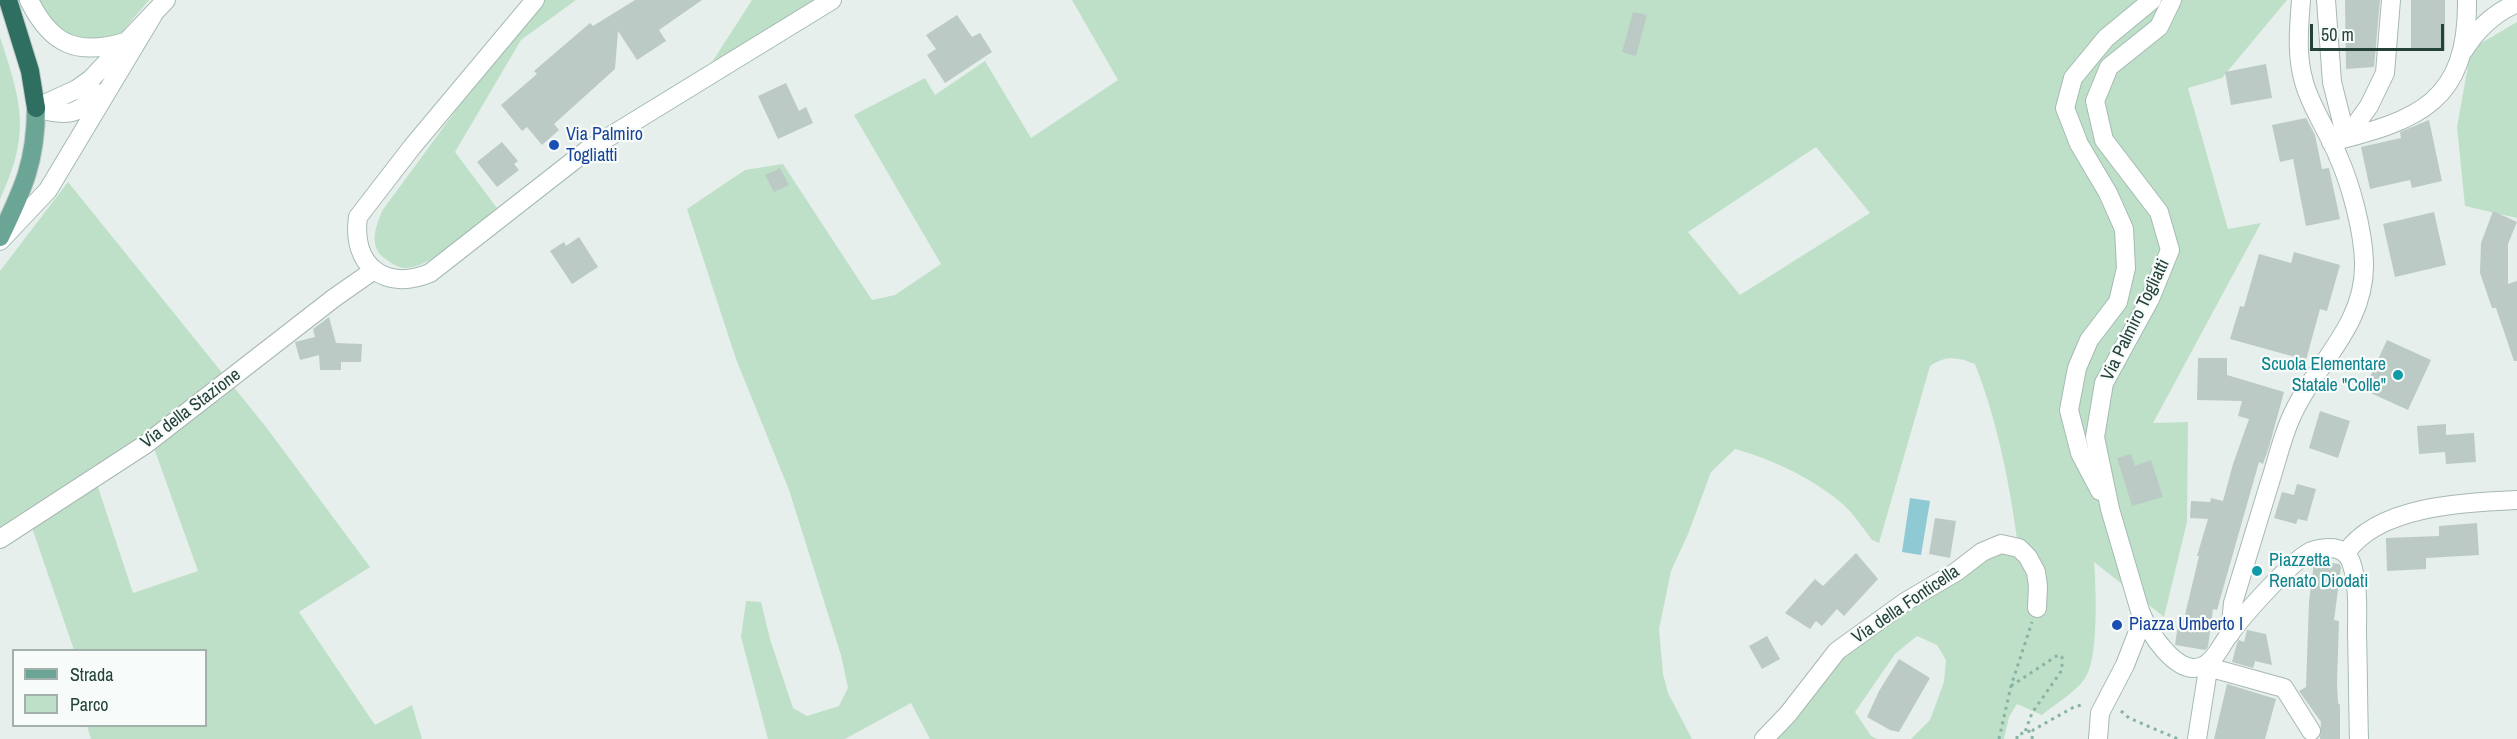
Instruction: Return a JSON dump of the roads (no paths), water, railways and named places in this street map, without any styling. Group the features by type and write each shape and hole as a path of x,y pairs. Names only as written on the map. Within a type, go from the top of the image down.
{"highway":[{"path":"8,0 30,71 36,108"}],"main road":[{"path":"0,237 28,175 36,134 36,108"}],"street":[{"path":"29,0 44,27 67,43 92,49 125,42"},
{"path":"36,108 77,89 91,79 166,0"},
{"path":"535,0 405,155 358,217 357,243 361,254 374,270 386,277 400,280 416,279 430,273 585,151 832,0"},
{"name":"Via Palmiro Togliatti","path":"2110,509 2080,453 2069,410 2077,368 2089,340 2118,302 2126,268 2124,229 2108,193 2079,144 2065,108 2073,78 2106,38 2152,0"},
{"name":"Via Palmiro Togliatti","path":"2172,0 2159,27 2109,67 2095,101 2104,140 2158,212 2170,250 2150,299 2104,383 2094,437 2110,509 2143,619 2159,645 2183,664 2198,668 2209,665 2284,688 2311,731"},
{"path":"2301,0 2299,40 2302,77 2308,94 2339,140"},
{"path":"2230,634 2234,603 2288,426 2300,400 2346,332 2361,295 2364,270 2362,240 2344,172 2339,140 2326,0"},
{"path":"2339,140 2369,106 2385,73 2391,0"},
{"path":"2463,51 2467,0"},
{"path":"2339,140 2399,122 2427,107 2447,87 2463,51 2482,27 2503,10 2517,3"},
{"path":"0,242 48,190 153,15"},
{"path":"36,108 55,113 76,112 89,102 122,66"},
{"name":"Via della Stazione","path":"0,539 147,444 334,298 374,270"},
{"path":"2346,553 2355,540 2366,532 2410,511 2517,500"},
{"name":"Via della Fonticella","path":"1764,739 1788,714 1837,651 1905,602 1956,572 1982,552 2001,544 2019,548 2028,557 2036,572 2037,608"},
{"path":"2197,739 2209,665 2230,634 2295,563 2307,553 2328,548 2340,549 2346,553 2353,568 2357,595 2359,739"},
{"path":"2098,739 2098,721 2106,697 2125,664 2143,619"}],"water":[{"path":"1910,498 1930,501 1921,555 1902,552"}],"place":[{"name":"Via Palmiro Togliatti","path":"554,145"},
{"name":"Scuola Elementare Statale \"Colle\"","path":"2398,375"},
{"name":"Piazzetta Renato Diodati","path":"2257,571"},
{"name":"Piazza Umberto I","path":"2117,625"}]}
